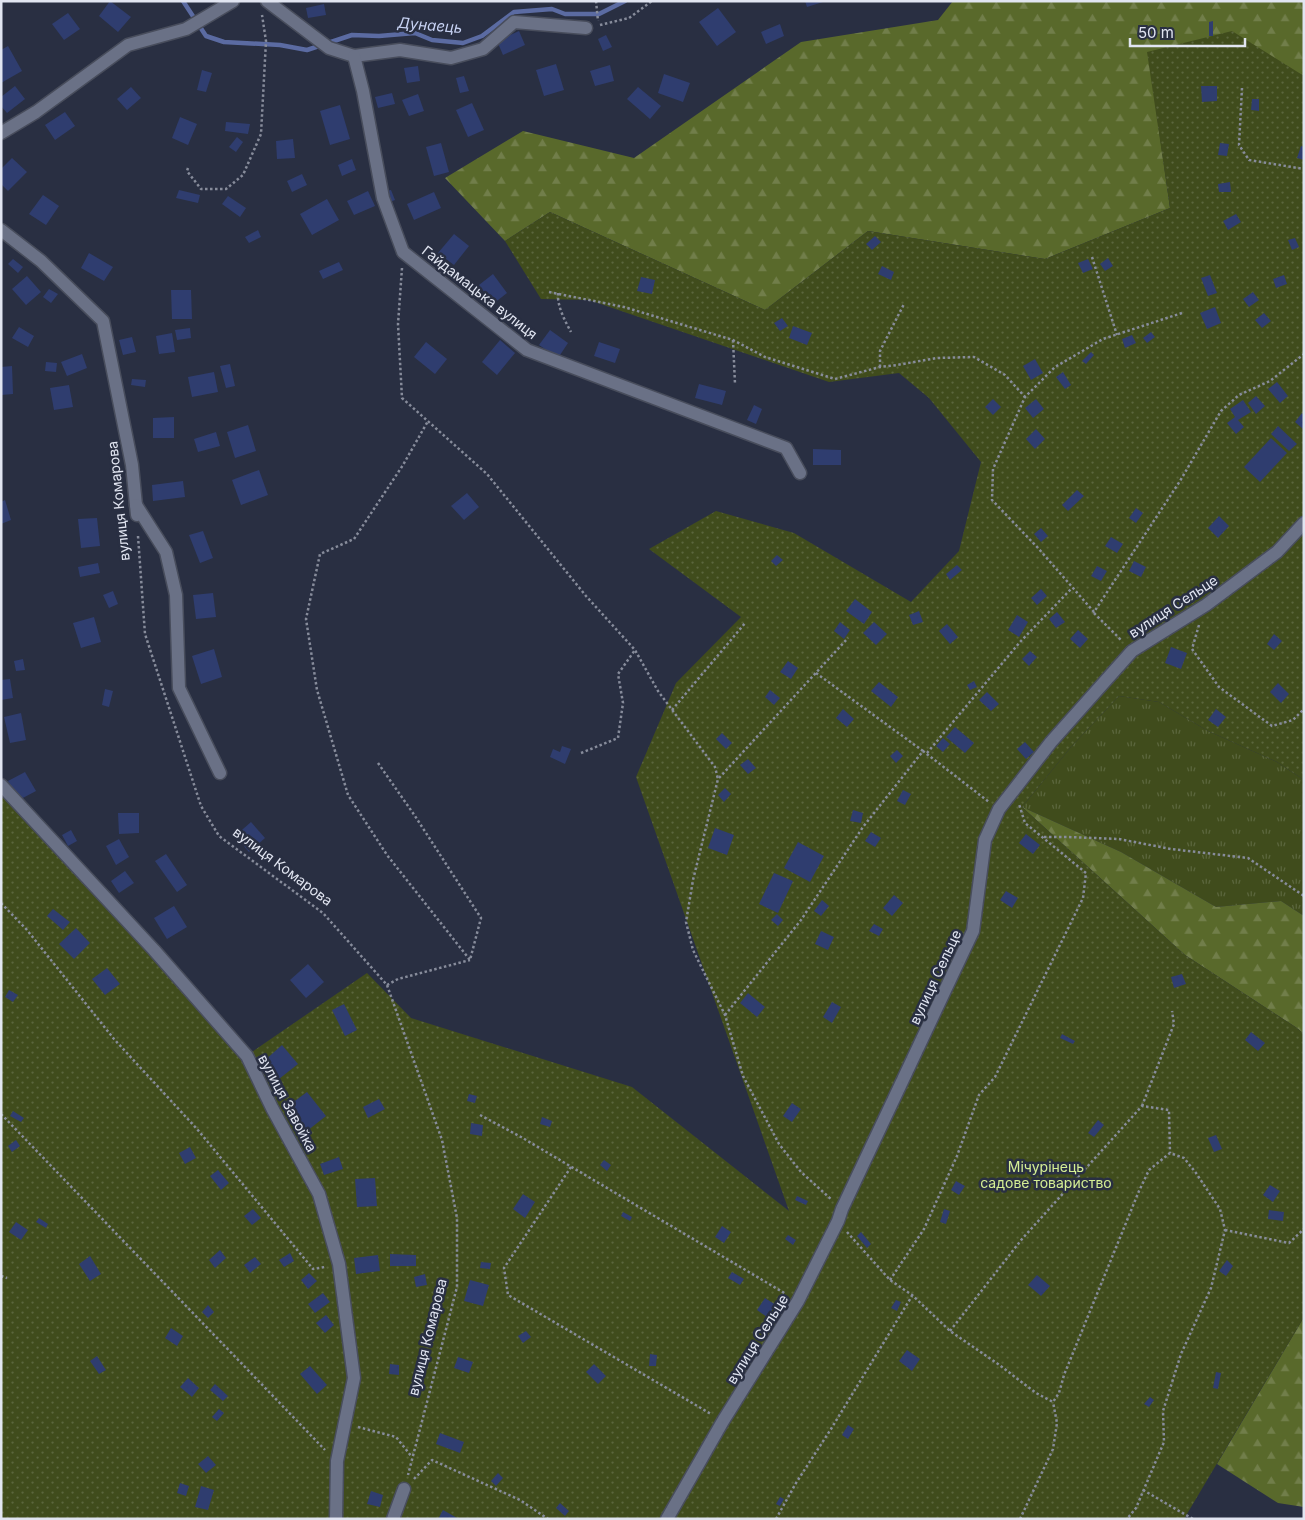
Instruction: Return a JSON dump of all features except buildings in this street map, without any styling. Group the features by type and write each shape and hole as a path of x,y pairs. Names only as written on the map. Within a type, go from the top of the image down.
{"street":[{"path":"1,133 36,112 128,45 186,29 233,1"},
{"path":"264,6 318,38 329,48 354,56 400,50 451,58 483,49 514,22 586,28"},
{"name":"Гайдамацька вулиця","path":"354,56 363,91 383,198 403,252 528,350 786,448 800,473"},
{"name":"вулиця Комарова","path":"1,230 41,261 103,321 132,465 136,509"},
{"path":"136,509 166,552 176,595 179,688 220,773"},
{"name":"вулиця Сельце","path":"667,1519 723,1421 798,1301 840,1215 973,930 985,840 999,809 1051,742 1132,651 1206,605 1278,552 1304,523"},
{"name":"вулиця Завойка","path":"1,786 154,950 246,1056 319,1194 339,1264 354,1378 336,1462 336,1519"},
{"path":"393,1519 404,1489"}],"path":[{"path":"596,1 598,20"},
{"path":"586,28 629,18 652,1"},
{"path":"188,168 187,171 201,189 226,189 244,175 262,134 266,41 264,6"},
{"path":"1242,88 1239,145 1249,160 1304,169"},
{"path":"403,252 398,324 402,398 487,474 586,596 635,650 658,691 715,767 718,779 693,880 686,922 693,950 724,1014 744,1076 779,1144 801,1172 840,1215 890,1280 912,1295 950,1331 1036,1393 1052,1402 1057,1424 1053,1449 1020,1519"},
{"path":"1092,257 1117,334"},
{"path":"549,292 624,307 733,340 765,357 835,378 880,367 937,358 974,358 1005,375 1025,397"},
{"path":"558,293 565,321 571,332"},
{"path":"880,367 880,351 904,304"},
{"path":"1132,651 992,500 993,469 1025,397 1056,367 1102,339 1182,312"},
{"path":"733,340 736,384"},
{"path":"1094,612 1180,481 1222,411 1239,395 1270,381 1304,354"},
{"path":"428,421 403,465 354,539 320,554 306,619 317,690 348,796 387,855 470,960"},
{"name":"вулиця Комарова","path":"136,509 146,634 201,806 219,836 323,913 386,985 442,1140 457,1218 457,1287 404,1489"},
{"path":"724,1014 801,920 863,827 1020,642 1072,588"},
{"path":"1206,605 1192,649 1219,687 1272,726 1294,720 1304,709"},
{"path":"672,710 746,622"},
{"path":"718,779 848,638"},
{"path":"581,753 618,738 623,702 618,674 635,650"},
{"path":"816,673 925,752 999,809"},
{"path":"378,763 481,918 470,960"},
{"path":"890,1280 924,1229 957,1156 979,1095 995,1077 1083,898 1086,873 1025,823 1014,790"},
{"path":"1042,838 1119,839 1171,849 1248,858 1304,896"},
{"path":"1,903 27,930 114,1039 197,1129 313,1269 339,1264"},
{"path":"386,985 398,979 470,960"},
{"path":"950,1331 1022,1239 1142,1106 1174,1024 1172,1011"},
{"path":"1142,1106 1169,1110 1170,1153"},
{"path":"1,1114 336,1462"},
{"path":"480,1115 798,1301"},
{"path":"1127,1519 1136,1508 1164,1442 1163,1411 1181,1354 1211,1288 1225,1230 1220,1210 1196,1173 1184,1158 1170,1153"},
{"path":"1052,1402 1059,1393 1064,1376 1139,1191 1149,1170 1170,1153"},
{"path":"571,1167 504,1268 508,1295 723,1421"},
{"path":"1225,1230 1289,1243 1304,1229"},
{"path":"1,1276 7,1278"},
{"path":"776,1519 796,1483 912,1295"},
{"path":"344,1424 396,1437 412,1457"},
{"path":"404,1489 432,1460 520,1500 548,1519"},
{"path":"1143,1490 1193,1519"}],"green space":[{"path":"953,1 1304,1 1304,76 1298,73 1148,52 1170,208 1045,259 868,231 765,310 550,212 505,241 445,178 523,131 634,158 801,42 938,20"},
{"name":"Мічурінець садове товариство","path":"1232,31 1304,76 1304,780 1277,762 1208,731 1159,702 1119,696 1071,747 1022,807 1185,955 1304,1034 1304,1317 1184,1519 1,1519 1,785 246,1056 367,973 411,1018 632,1087 789,1211 636,777 676,683 741,617 649,549 716,511 794,533 911,602 959,551 981,462 929,398 899,373 829,382 589,300 541,299 505,241 550,212 765,310 868,231 1045,259 1170,208 1147,52"},
{"path":"1119,696 1159,702 1208,731 1277,762 1304,780 1304,916 1281,901 1216,907 1121,852 1022,807 1071,747"},
{"path":"1022,807 1121,852 1216,907 1281,901 1304,916 1304,1034 1185,955"},
{"path":"1304,1317 1304,1507 1278,1503 1217,1464"}],"waterway":[{"name":"Дунаець","path":"183,1 206,36 224,42 280,45 307,50 352,35 379,36 415,33 432,40 463,43 482,36 514,12 552,9 565,14 599,14 625,1"}]}
